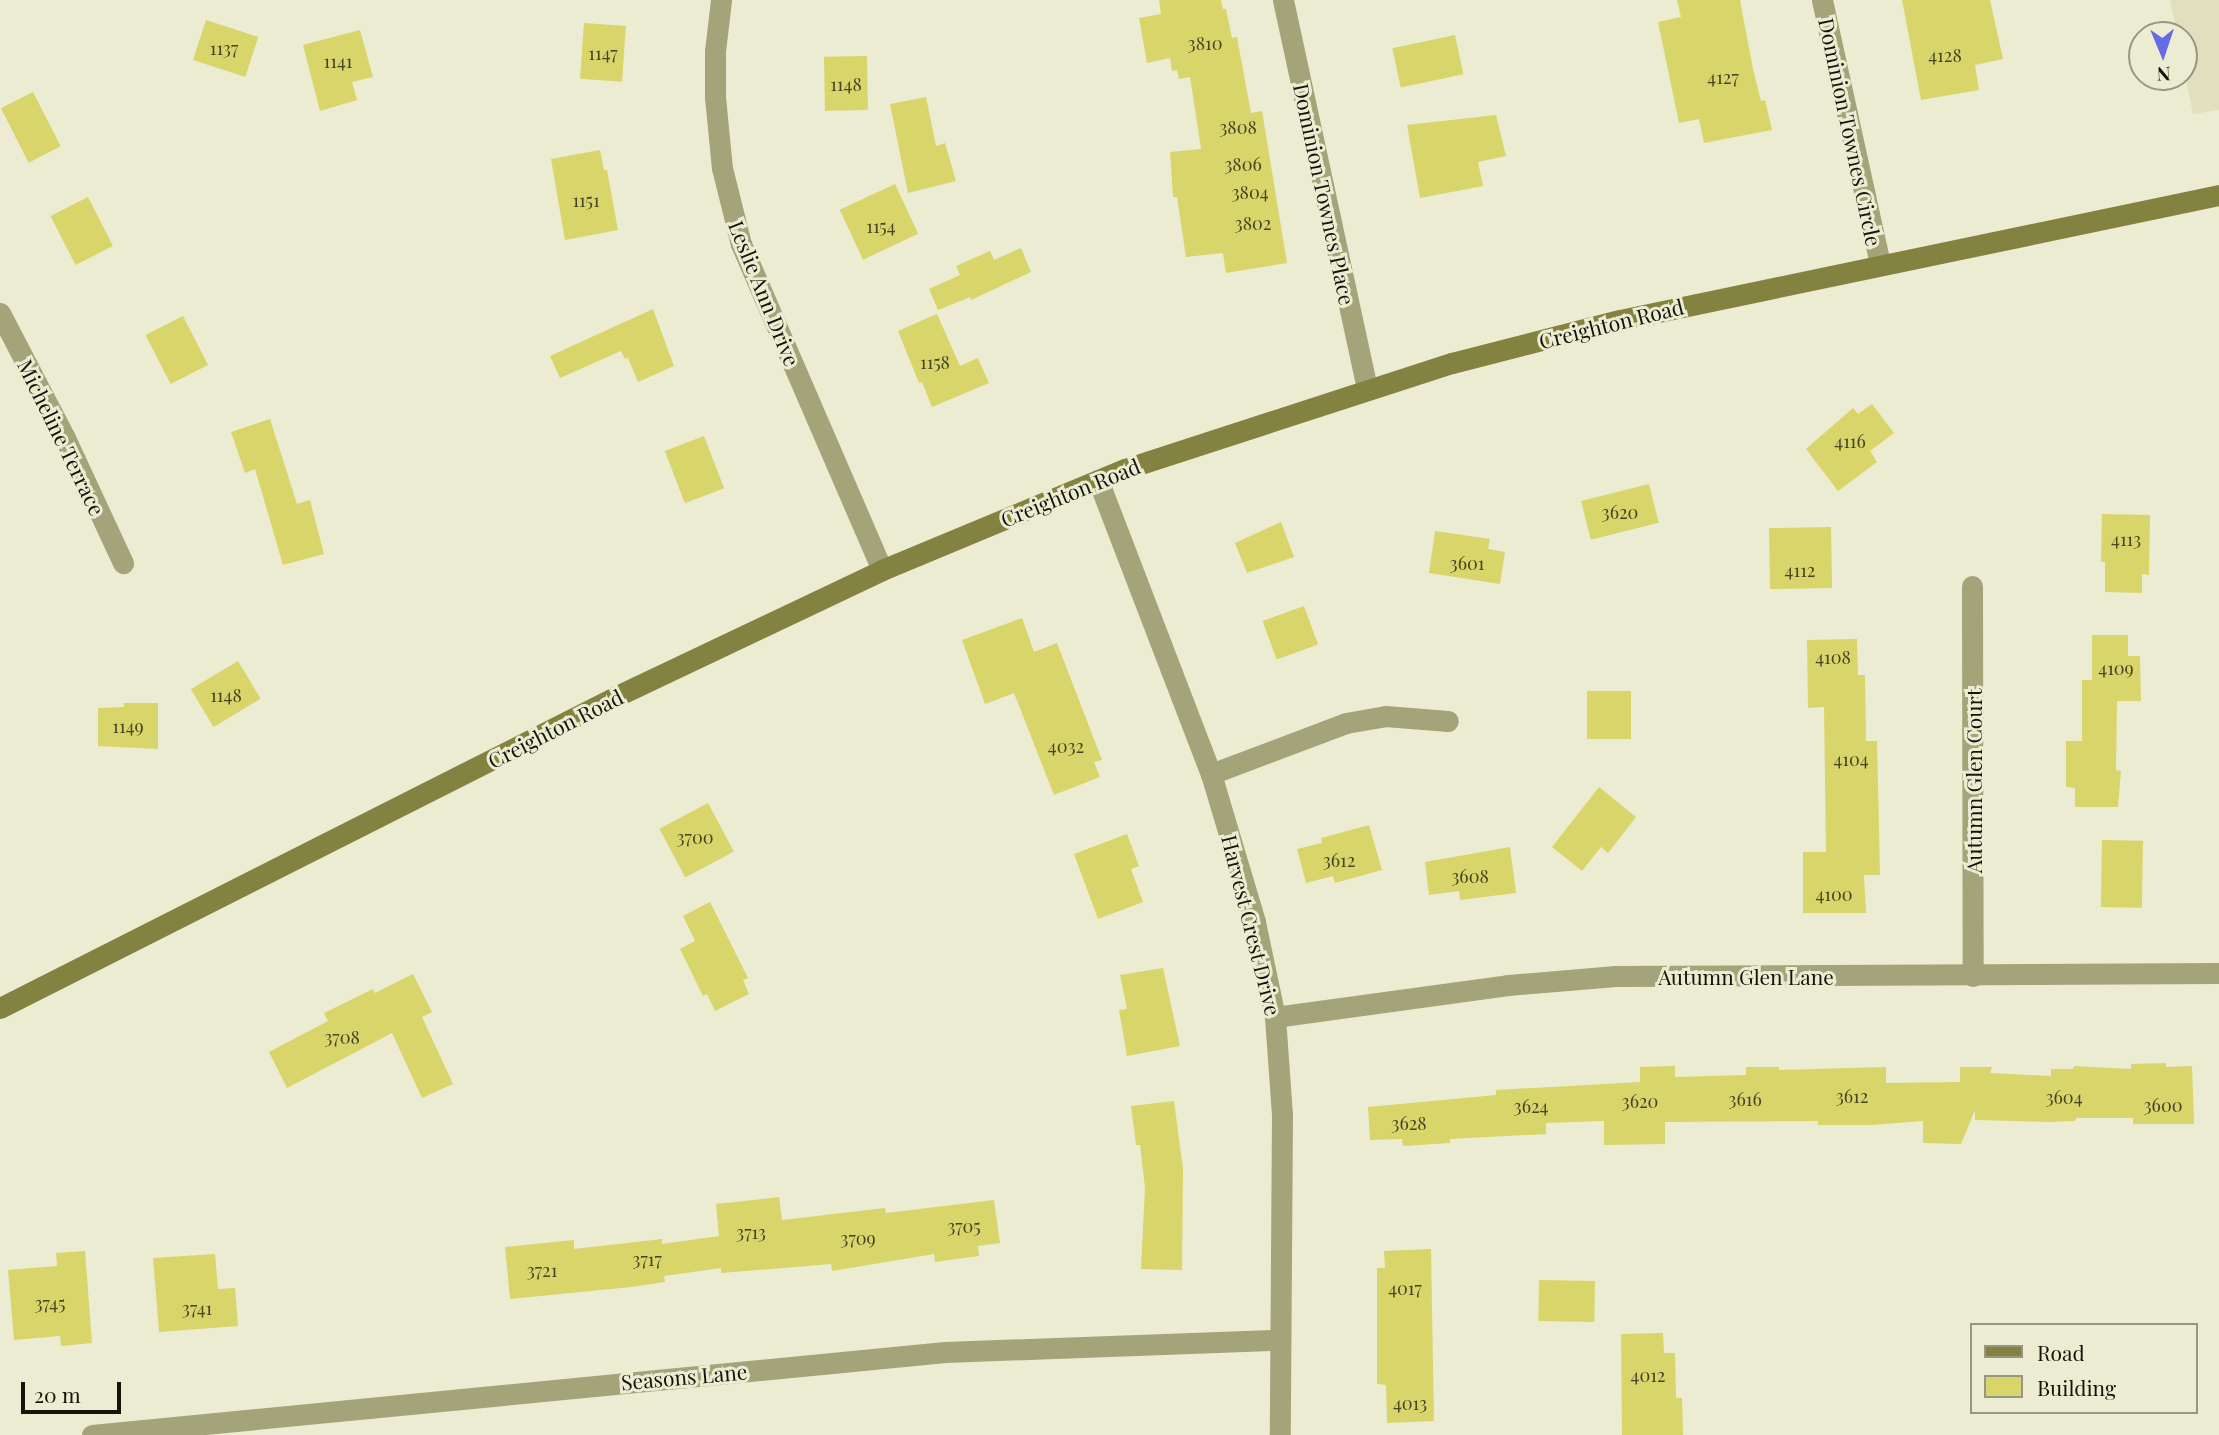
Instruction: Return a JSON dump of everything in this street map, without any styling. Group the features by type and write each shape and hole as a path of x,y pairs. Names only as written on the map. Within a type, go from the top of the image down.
{"main road":[{"name":"Creighton Road","path":"0,1008 619,695 882,570 1098,480 1367,388 1452,363 1640,315 2219,195"}],"street":[{"name":"Leslie Ann Drive","path":"721,0 715,51 715,97 722,168 741,244 882,570"},
{"name":"Dominion Townes Place","path":"1283,0 1367,388"},
{"name":"Dominion Townes Circle","path":"1822,0 1881,264"},
{"name":"Micheline Terrace","path":"0,313 65,438 123,563"},
{"name":"Harvest Crest Drive","path":"1098,480 1211,774 1255,922 1275,1017 1282,1114 1278,1340 1280,1435"},
{"name":"Autumn Glen Court","path":"1972,586 1973,976"},
{"path":"1211,774 1346,723 1385,716 1448,721"},
{"name":"Autumn Glen Lane","path":"1275,1017 1508,985 1616,976 2219,973"},
{"name":"Seasons Lane","path":"92,1435 253,1428 945,1352 1278,1340"}],"shaded area":[{"path":"2170,0 2219,0 2219,110 2193,114 2188,91 2198,91 2198,21 2174,21"}],"building":[{"path":"1159,0 1221,0 1223,9 1226,9 1232,38 1237,37 1251,113 1262,111 1287,263 1226,273 1223,253 1186,257 1177,197 1173,197 1170,152 1201,149 1190,77 1179,79 1177,70 1172,71 1170,58 1147,63 1139,18 1161,14"},
{"path":"1677,0 1740,0 1753,69 1761,101 1765,100 1772,130 1704,143 1699,119 1679,123 1658,22 1681,17"},
{"path":"1902,0 1990,0 2003,59 1975,65 1979,90 1921,100"},
{"path":"206,20 258,37 245,77 193,60"},
{"path":"584,23 626,26 622,82 580,79"},
{"path":"360,30 373,77 352,82 357,100 320,111 303,45"},
{"path":"1455,35 1463,74 1401,87 1392,48"},
{"path":"867,56 868,110 825,111 824,57"},
{"path":"33,92 61,146 29,163 1,108"},
{"path":"926,97 936,146 945,143 956,181 908,193 890,104"},
{"path":"1496,115 1506,156 1478,162 1483,186 1420,198 1407,125"},
{"path":"600,150 604,170 607,170 618,230 565,240 551,159"},
{"path":"895,184 918,234 863,260 840,210"},
{"path":"88,197 113,246 76,265 51,216"},
{"path":"1021,248 1031,272 971,300 970,297 938,310 929,289 960,275 956,266 990,251 994,260"},
{"path":"653,309 674,366 638,382 628,358 625,359 621,351 560,378 550,356"},
{"path":"937,314 960,366 978,358 989,383 932,407 898,331"},
{"path":"183,316 208,365 171,384 146,335"},
{"path":"1872,404 1894,433 1870,451 1877,462 1838,491 1806,449 1853,408 1858,414"},
{"path":"270,419 297,504 310,500 324,554 283,565 255,469 245,473 231,432"},
{"path":"704,436 724,488 685,503 665,451"},
{"path":"1649,484 1659,523 1591,540 1581,501"},
{"path":"2102,514 2150,515 2149,575 2142,574 2142,593 2105,592 2105,562 2101,562"},
{"path":"1281,522 1294,557 1247,573 1235,543"},
{"path":"1831,527 1832,588 1770,589 1769,528"},
{"path":"1435,531 1490,539 1488,549 1505,552 1500,584 1429,573"},
{"path":"1304,606 1318,645 1277,660 1263,621"},
{"path":"1022,618 1034,652 1057,643 1102,760 1094,762 1100,777 1054,795 1014,693 985,704 962,640"},
{"path":"2092,635 2128,635 2128,656 2140,656 2141,701 2117,701 2116,770 2121,771 2118,807 2075,807 2075,788 2066,787 2066,741 2082,741 2082,680 2092,680"},
{"path":"1857,639 1858,675 1865,675 1866,741 1877,741 1880,875 1864,875 1866,913 1803,913 1803,852 1826,852 1824,707 1808,708 1807,640"},
{"path":"238,661 261,699 214,727 191,689"},
{"path":"1587,691 1631,691 1631,739 1587,739"},
{"path":"124,703 158,703 158,749 98,746 98,708 124,707"},
{"path":"1599,787 1636,817 1608,853 1601,847 1582,871 1552,847"},
{"path":"708,803 734,852 685,877 659,829"},
{"path":"1369,825 1382,870 1335,883 1333,876 1306,883 1297,849 1322,843 1321,838"},
{"path":"1127,834 1139,866 1131,869 1143,902 1098,919 1074,854"},
{"path":"2102,840 2143,841 2142,908 2101,907"},
{"path":"1510,847 1516,893 1460,900 1459,891 1429,895 1425,862"},
{"path":"710,902 748,978 743,980 749,994 715,1011 707,994 703,996 680,949 695,941 683,916"},
{"path":"1163,968 1180,1046 1127,1056 1119,1010 1127,1009 1120,975"},
{"path":"413,974 432,1012 422,1017 453,1084 422,1098 392,1033 287,1088 269,1052 328,1021 324,1013 373,989 375,993"},
{"path":"2166,1063 2166,1067 2192,1066 2194,1124 2133,1124 2133,1118 2076,1118 2075,1121 2049,1122 1975,1120 1975,1110 1961,1144 1923,1143 1923,1121 1872,1125 1818,1125 1818,1121 1665,1122 1665,1144 1604,1145 1604,1121 1546,1123 1546,1134 1450,1139 1450,1143 1403,1146 1402,1139 1370,1140 1368,1107 1496,1095 1496,1090 1640,1082 1640,1067 1675,1066 1675,1077 1746,1075 1746,1067 1779,1067 1779,1070 1886,1067 1886,1083 1960,1082 1960,1067 1992,1067 1990,1073 2051,1076 2051,1069 2073,1069 2074,1066 2131,1069 2131,1064"},
{"path":"1174,1101 1183,1169 1182,1270 1141,1269 1145,1188 1140,1145 1136,1145 1131,1106"},
{"path":"779,1197 782,1220 885,1208 886,1213 994,1200 1000,1243 978,1246 979,1256 935,1262 934,1254 832,1271 831,1264 721,1273 721,1268 664,1276 665,1282 631,1287 510,1299 505,1247 574,1240 574,1249 662,1239 662,1244 719,1236 716,1204"},
{"path":"1431,1249 1434,1421 1387,1423 1386,1385 1377,1384 1377,1268 1385,1268 1384,1251"},
{"path":"85,1251 92,1343 61,1346 60,1336 14,1340 8,1270 57,1266 56,1253"},
{"path":"215,1254 218,1289 235,1288 238,1326 159,1332 153,1258"},
{"path":"1539,1280 1595,1281 1594,1322 1538,1321"},
{"path":"1663,1333 1664,1353 1675,1353 1676,1398 1682,1398 1683,1435 1622,1435 1621,1334"}]}
